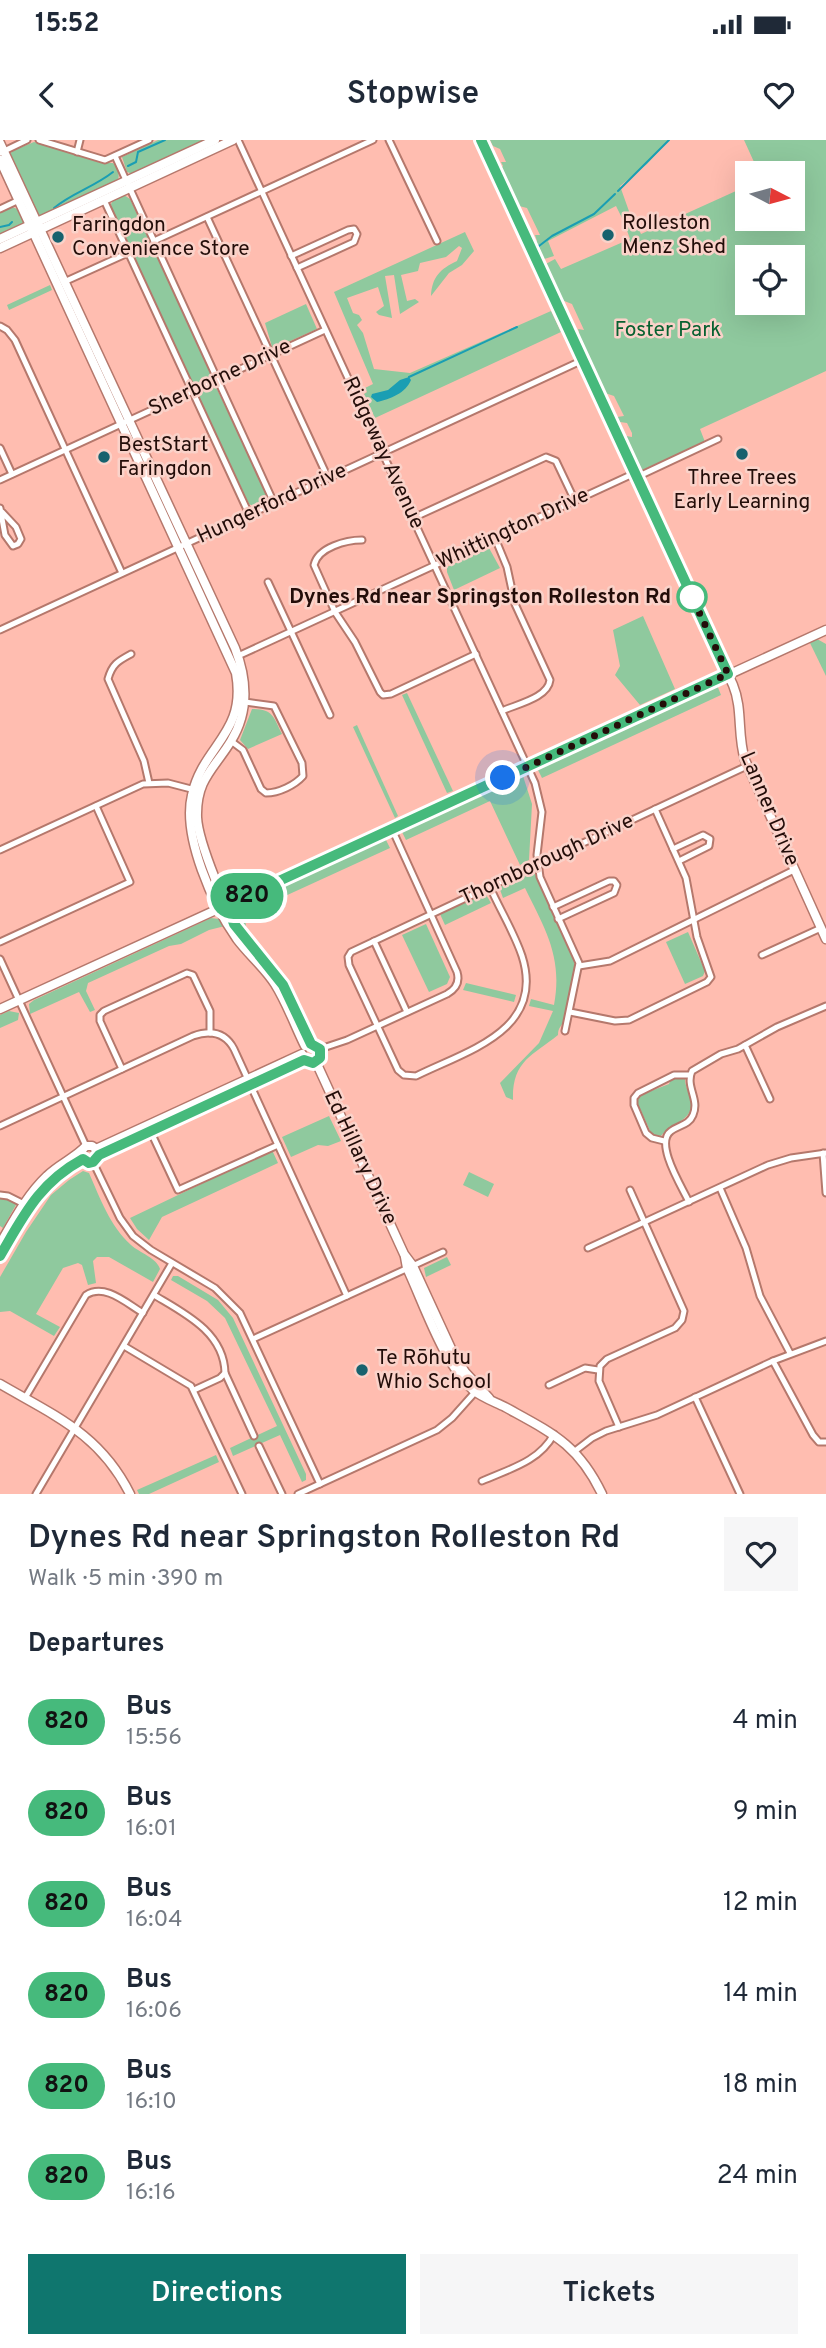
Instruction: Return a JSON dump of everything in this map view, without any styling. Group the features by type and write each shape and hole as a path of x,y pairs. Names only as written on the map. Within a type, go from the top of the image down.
{"street":[{"path":"27,140 1,149 182,545 236,673 238,691 232,722 201,769 189,813 190,832 238,940 275,984 310,1063 320,1058 320,1049"},
{"path":"39,140 102,160 149,140"},
{"path":"77,152 80,140"},
{"path":"0,239 35,227 215,140"},
{"path":"128,184 236,140"},
{"name":"Ridgeway Avenue","path":"236,140 528,766 538,791 542,811 537,865"},
{"path":"154,241 373,140"},
{"path":"389,140 437,241"},
{"name":"Lanner Drive","path":"481,140 728,674 738,701 741,747 747,766 824,933"},
{"path":"115,156 274,503"},
{"path":"0,160 22,199"},
{"path":"102,196 249,514"},
{"path":"0,209 22,199"},
{"path":"207,217 328,478"},
{"path":"0,248 35,227"},
{"path":"291,256 348,230 354,229 357,234 354,242 297,268"},
{"path":"325,240 330,253"},
{"path":"61,284 128,253"},
{"path":"0,326 15,340 122,573"},
{"name":"Sherborne Drive","path":"0,480 325,330"},
{"name":"Hungerford Drive","path":"0,629 583,360"},
{"name":"Whittington Drive","path":"238,656 575,501 718,439"},
{"path":"0,448 12,474"},
{"path":"413,519 546,457 556,461 575,501"},
{"path":"1,510 18,530 21,539 18,544 8,542 1,510"},
{"path":"495,538 507,567 515,604 550,680 550,686 544,692 502,711"},
{"path":"362,540 349,540 320,554 315,560 316,571 335,612 355,642 376,687 383,695 391,694 476,654"},
{"path":"196,577 238,656 243,671 244,702 240,722 231,741 197,791"},
{"path":"268,582 330,715"},
{"path":"0,1009 728,674 825,633"},
{"path":"131,654 116,662 108,679 144,761 149,783"},
{"path":"231,741 243,750 261,789 267,793 278,792 303,776 302,763 274,706 244,702"},
{"name":"Thornborough Drive","path":"377,1026 349,965 348,954 747,766"},
{"path":"0,850 149,783 168,783 197,791"},
{"path":"0,942 130,882 96,806"},
{"path":"570,1012 615,1021 629,1020 709,981 712,972 697,937 688,884 655,809"},
{"path":"0,959 63,1096 89,1163 96,1155 249,1082 306,1051 347,1040 455,988 457,972 392,829"},
{"path":"673,849 703,835 710,839 709,846 679,861"},
{"path":"537,865 542,886 579,967 565,1031"},
{"path":"579,967 610,961 794,870"},
{"path":"553,907 609,881 614,881 617,885 614,893 558,919"},
{"path":"377,1026 398,1070 404,1076 412,1077 484,1044 502,1032 513,1020 524,994 524,965 490,887"},
{"path":"589,890 594,903"},
{"path":"762,955 824,933"},
{"path":"374,941 407,1012"},
{"path":"122,1069 100,1021 100,1015 187,973 193,975 210,1011 210,1032"},
{"path":"690,1202 666,1152 664,1141 669,1132 685,1124 693,1115 695,1101 689,1082 690,1075 699,1066 721,1054 826,1006"},
{"path":"0,1117 1,1125 193,1036 210,1032 220,1034 228,1040 249,1082 347,1296"},
{"path":"745,1045 770,1099"},
{"name":"Ed Hillary Drive","path":"316,1062 410,1267 465,1372 477,1390 554,1434 575,1451 592,1474 602,1494"},
{"path":"664,1141 649,1136 634,1105 634,1098 638,1093 674,1075 690,1075"},
{"path":"149,1128 178,1190 278,1145"},
{"path":"0,1244 26,1205 52,1179 84,1153 96,1155"},
{"path":"588,1248 768,1165 791,1158 824,1153 826,1193"},
{"path":"96,1155 127,1229 142,1243 226,1296 240,1313 320,1484"},
{"path":"720,1188 746,1248 760,1296 790,1353"},
{"path":"619,1427 599,1381 598,1370 607,1359 675,1328 682,1320 682,1305 629,1190"},
{"path":"0,1195 26,1205"},
{"path":"0,1256 26,1205"},
{"path":"253,1339 443,1252"},
{"path":"36,1494 172,1263"},
{"path":"25,1398 86,1295 104,1291 143,1313"},
{"path":"154,1294 203,1326 215,1342 225,1366 225,1373 254,1436"},
{"path":"575,1451 592,1438 640,1422 790,1353 826,1340"},
{"path":"124,1346 183,1380 194,1390 242,1494"},
{"path":"773,1361 813,1435 819,1442 826,1442"},
{"path":"549,1385 585,1368 598,1370"},
{"path":"194,1390 225,1373"},
{"path":"0,1384 75,1427 105,1455 130,1494"},
{"path":"298,1494 438,1430 477,1390"},
{"path":"695,1397 740,1494"},
{"path":"482,1481 534,1458 546,1448 554,1434"},
{"path":"259,1446 282,1494"}],"green space":[{"path":"158,140 208,140 133,174 127,172 122,157"},
{"path":"490,140 669,140 647,164 620,186 630,214 622,218 616,206 548,241 554,256 541,260 534,244 537,241 535,235 540,235 527,208 515,205 499,171 503,166 501,162 506,162 500,149 493,146"},
{"name":"Foster Park","path":"744,140 826,140 826,371 700,429 705,442 640,471 625,443 628,440 626,436 632,437 632,433 627,423 620,422 617,417 624,416 614,396 602,392 576,336 578,329 584,330 572,304 559,299 544,265 555,259 561,269 630,239 624,222 633,217 641,234 735,191 735,231 805,231 805,161 754,161"},
{"path":"34,142 101,163 113,163 119,174 117,182 40,216 10,155 12,151"},
{"path":"124,195 130,199 211,372 210,378 199,384 191,380 112,209 114,199"},
{"path":"12,207 20,210 24,223 0,236 0,213"},
{"path":"465,232 474,251 462,265 449,273 431,296 435,279 446,267 457,261 462,248 459,246 446,257 420,263 418,271 401,275 407,301 415,299 419,302 400,314 394,275 385,276 392,318 376,312 384,306 378,287 347,298 353,313 359,315 362,320 357,325 363,333 374,369 410,373 551,311 561,332 375,418 364,394 367,392 365,388 373,384 334,292"},
{"path":"50,285 52,290 9,310 7,305"},
{"path":"306,304 317,329 272,347 265,323"},
{"path":"215,385 267,494 265,502 255,507 249,504 199,398 200,391"},
{"path":"489,548 500,568 454,590 447,567"},
{"path":"643,616 675,689 640,705 615,675 620,666 613,630"},
{"path":"817,639 826,644 826,676 810,643"},
{"path":"717,685 721,695 542,778 537,768"},
{"path":"407,693 453,791 447,793 402,695"},
{"path":"252,709 264,710 272,715 282,734 248,749 240,740"},
{"path":"357,725 398,816 395,818 353,727"},
{"path":"523,776 532,804 529,860 520,865 490,801 406,840 402,832"},
{"path":"385,838 390,848 250,912 245,920 246,926 241,928 235,918 239,906"},
{"path":"529,872 535,874 574,960 575,972 569,1006 558,1035 520,1068 516,1076 513,1100 506,1097 500,1083 539,1043 553,1011 529,1006 531,999 554,1005 556,988 556,972 550,944 525,888 503,898 499,887"},
{"path":"485,893 491,903 445,925 440,914"},
{"path":"211,918 219,919 225,926 209,930 181,944 169,946 88,983 86,991 95,1010 90,1012 79,992 30,1014 29,1004 34,1000"},
{"path":"426,924 450,977 447,984 429,992 402,935"},
{"path":"688,932 705,971 703,976 685,984 666,942"},
{"path":"466,983 516,995 514,1002 463,990"},
{"path":"9,1011 19,1013 18,1020 0,1028 0,1015"},
{"path":"678,1076 685,1079 691,1102 689,1113 661,1136 652,1135 636,1100 638,1096 669,1084 671,1079"},
{"path":"329,1116 341,1141 328,1146 318,1145 291,1157 282,1137"},
{"path":"272,1150 278,1163 162,1217 149,1240 130,1218"},
{"path":"83,1171 89,1173 117,1229 131,1245 155,1262 160,1269 153,1282 109,1257 97,1257 93,1261 96,1283 88,1285 82,1265 78,1263 63,1268 36,1314 60,1327 54,1336 10,1311 0,1312 0,1277 51,1195"},
{"path":"469,1172 494,1184 488,1197 463,1185"},
{"path":"0,1197 17,1203 3,1228 0,1226"},
{"path":"447,1257 451,1265 426,1277 424,1268"},
{"path":"173,1276 178,1276 218,1300 233,1318 306,1474 306,1480 302,1482 280,1435 233,1456 230,1448 277,1426 225,1318 207,1301 171,1280"},
{"path":"216,1455 219,1462 149,1494 139,1494 137,1490"}],"water":[{"path":"409,377 409,385 397,395 377,402 371,397 372,394 388,390 400,380"}],"waterway":[{"path":"128,166 136,162 138,152 165,140"},
{"path":"618,191 669,140"},
{"path":"54,208 113,172"},
{"path":"539,246 552,236 594,214 615,194"},
{"path":"0,227 12,222"},
{"path":"409,377 517,327"}],"bus line":[{"name":"820","path":"0,1256 36,1197 52,1179 70,1166 83,1159 89,1163 93,1162 99,1155 304,1060 313,1063 320,1058 320,1049 311,1044 283,985 234,924 227,905 728,674 481,140"}],"place":[{"name":"Rolleston Menz Shed","path":"608,235"},
{"name":"Faringdon Convenience Store","path":"58,237"},
{"name":"Three Trees Early Learning","path":"742,454"},
{"name":"BestStart Faringdon","path":"104,457"},
{"name":"Dynes Rd near Springston Rolleston Rd","path":"692,597"},
{"name":"Te Rōhutu Whio School","path":"362,1370"}],"route":[{"path":"503,778 728,674 692,597"}]}
